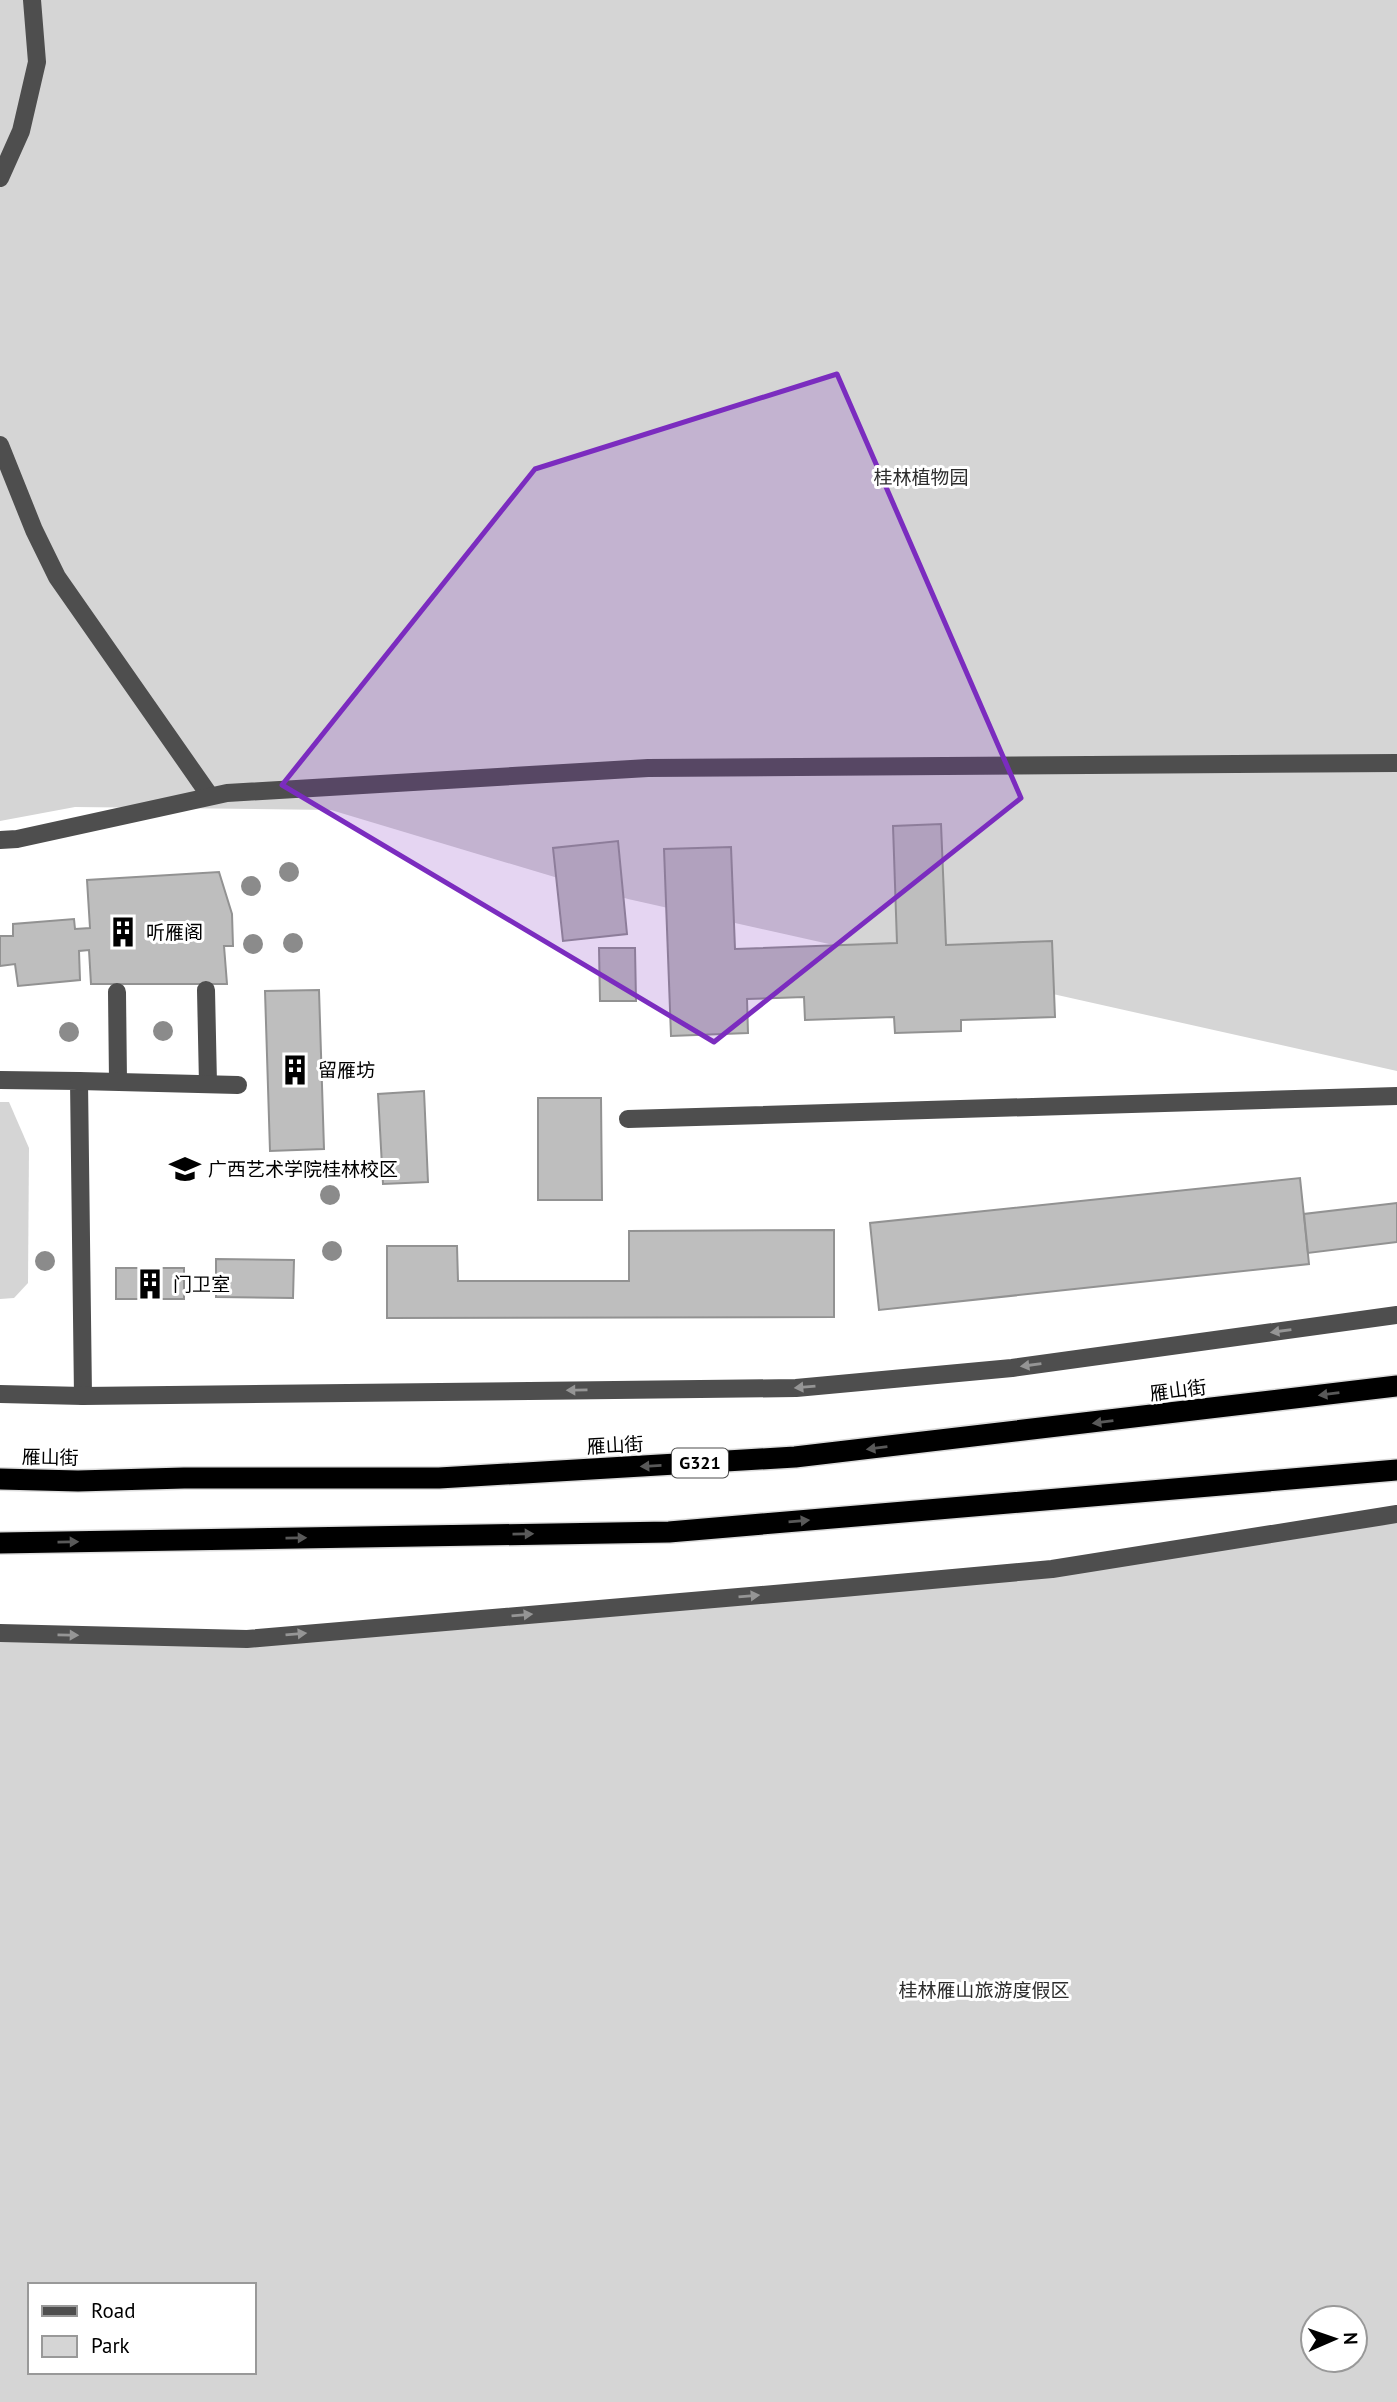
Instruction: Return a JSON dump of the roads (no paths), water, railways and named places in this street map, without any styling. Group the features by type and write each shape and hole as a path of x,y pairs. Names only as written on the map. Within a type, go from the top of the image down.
{"highway":[{"name":"雁山街","path":"0,1479 78,1481 184,1478 439,1478 795,1457 1397,1386"},
{"path":"0,1543 669,1532 1397,1470"}],"street":[{"path":"0,178 21,131 37,62 32,0"},
{"path":"0,445 34,530 57,577 210,796"},
{"path":"0,840 17,839 226,793 648,768 1397,763"},
{"path":"206,990 208,1084"},
{"path":"117,992 118,1082"},
{"path":"0,1080 238,1085"},
{"path":"79,1080 83,1396"},
{"path":"628,1119 1397,1096"},
{"path":"0,1394 83,1396 796,1388 1012,1368 1397,1315"},
{"path":"0,1633 247,1639 1052,1569 1397,1514"}],"place":[{"name":"听雁阁","path":"123,932"},
{"name":"留雁坊","path":"295,1070"},
{"name":"广西艺术学院桂林校区","path":"185,1169"},
{"name":"门卫室","path":"150,1284"}],"park label":[{"name":"桂林植物园","path":"921,477"},
{"name":"桂林雁山旅游度假区","path":"984,1990"}]}
